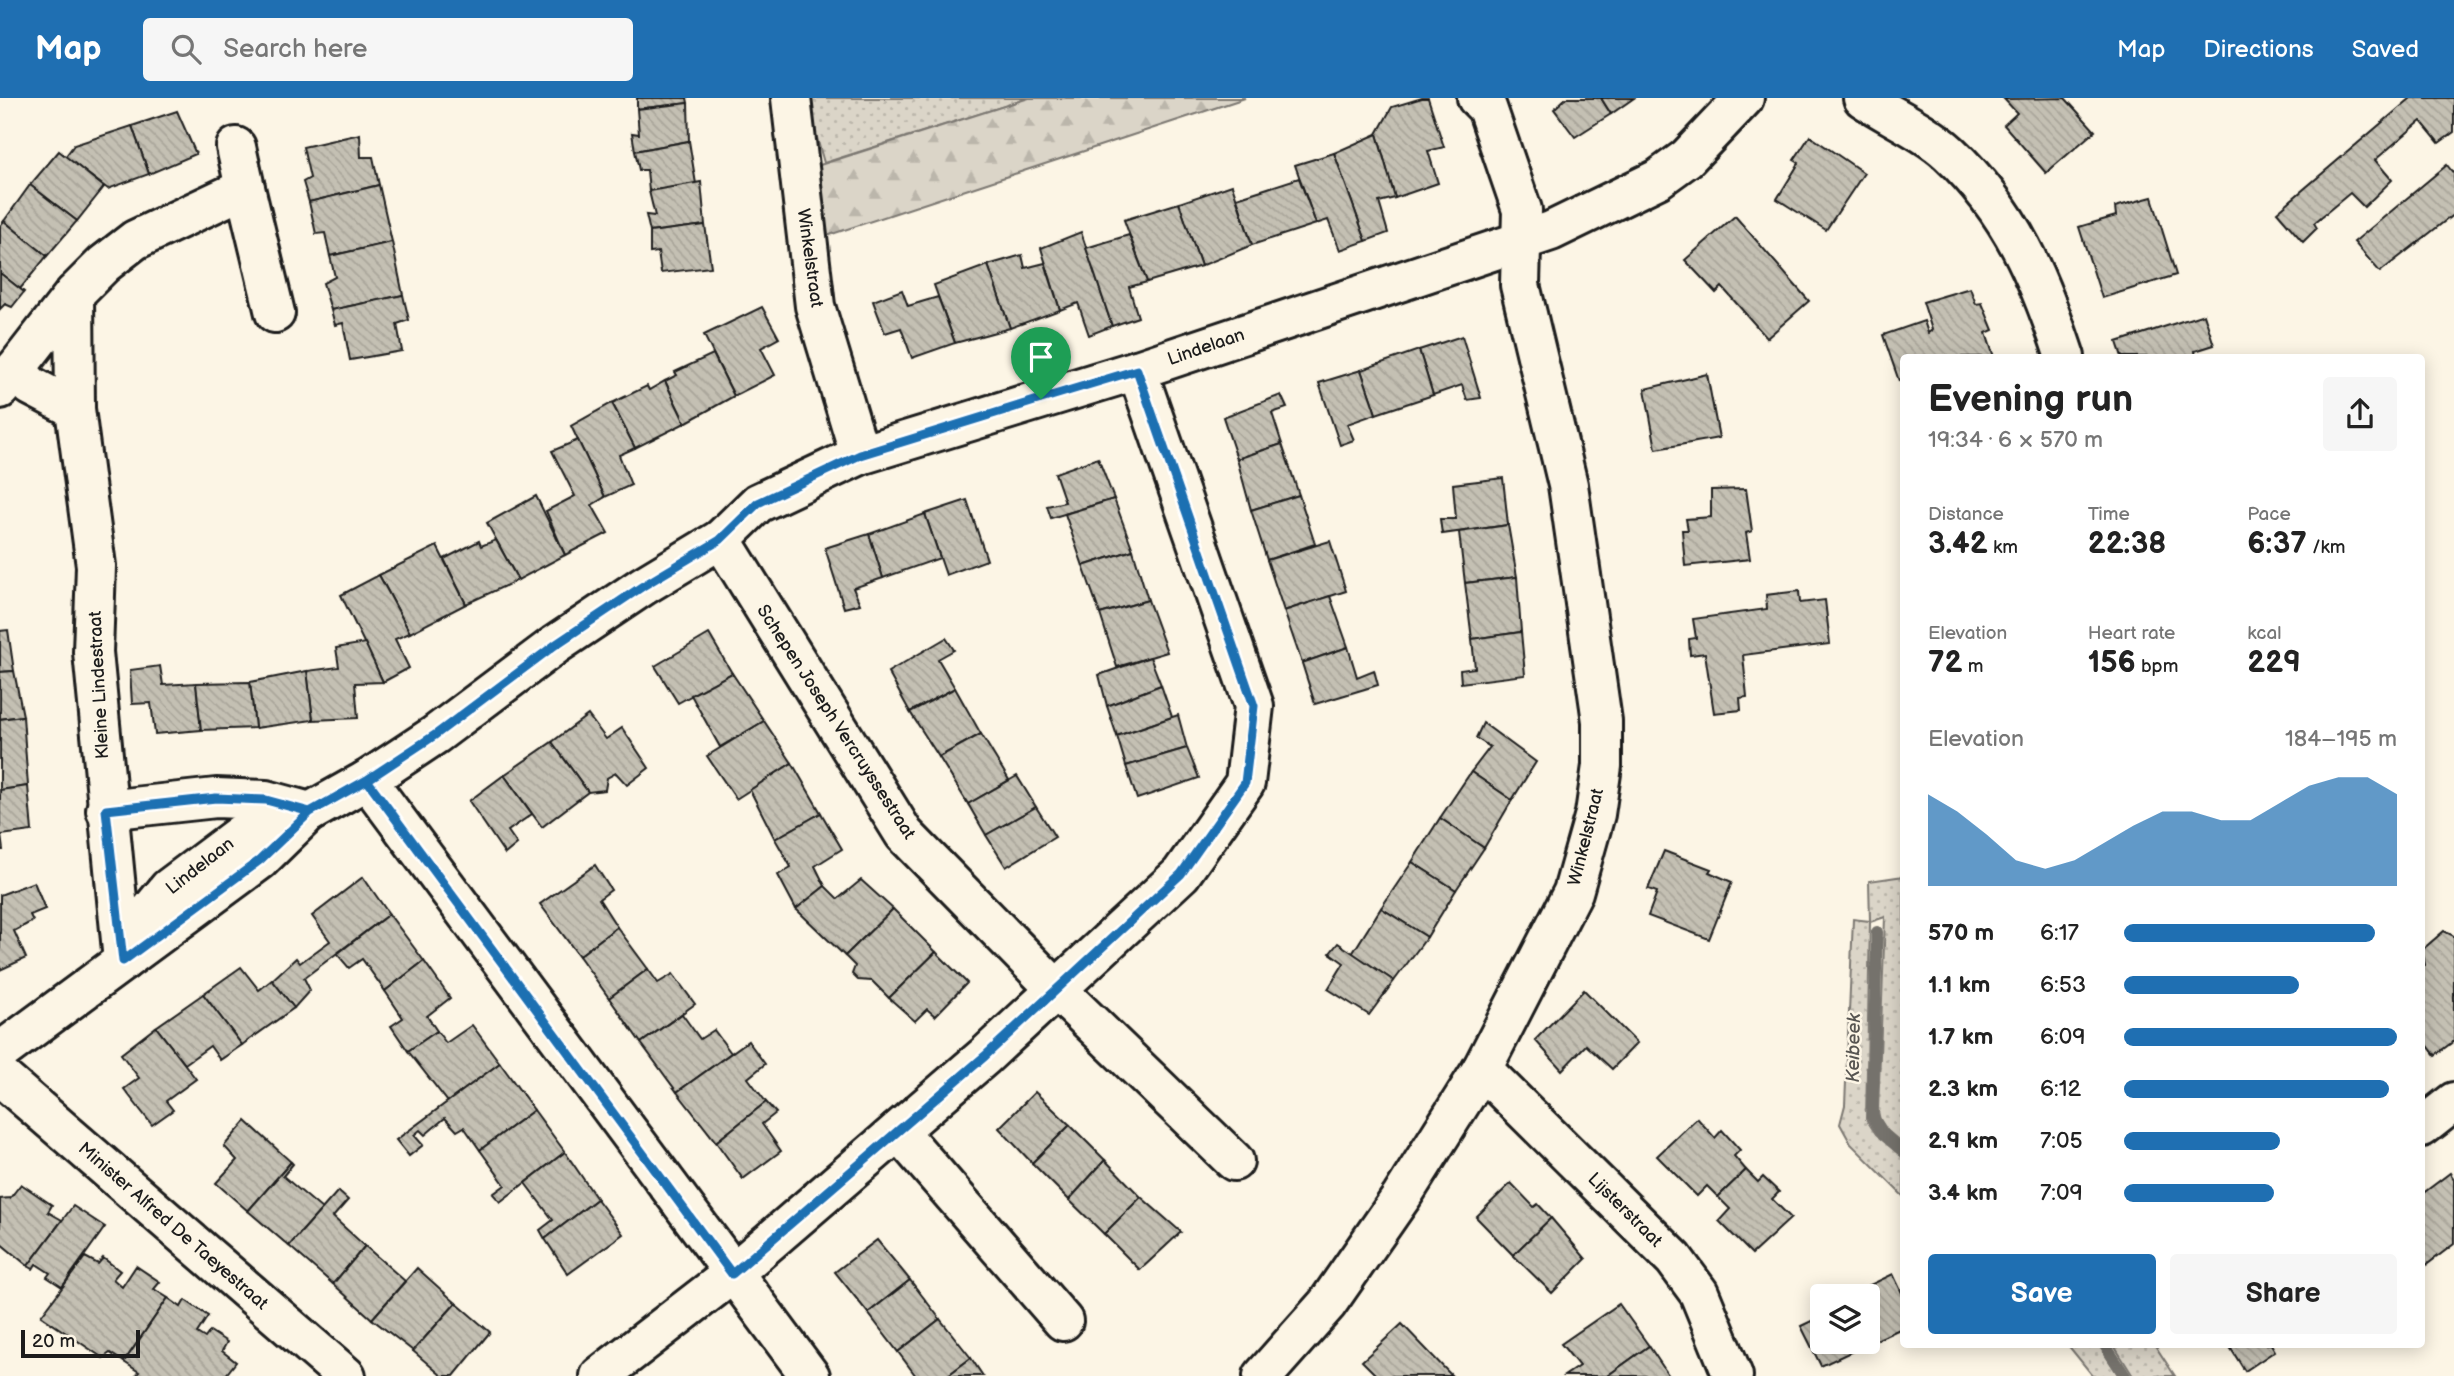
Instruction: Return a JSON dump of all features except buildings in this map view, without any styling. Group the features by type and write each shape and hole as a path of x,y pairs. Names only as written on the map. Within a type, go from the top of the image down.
{"street":[{"name":"Winkelstraat","path":"791,98 815,306 860,455"},
{"name":"Winkelstraat","path":"1263,1376 1327,1304 1402,1196 1482,1069 1573,892 1595,814 1602,766 1602,721 1569,485 1520,285 1522,210 1487,108 1477,98"},
{"name":"Lindelaan","path":"0,1052 123,961 142,922 169,888 241,834 310,812 367,780 435,735 610,608 720,540 758,503 860,455 1137,370 1551,231 1658,179 1687,158 1744,98"},
{"path":"1863,98 1948,152 1995,206 2024,249 2064,354"},
{"path":"236,147 275,313"},
{"path":"75,409 31,386 8,379 74,294 104,264 135,240 246,188"},
{"name":"Kleine Lindestraat","path":"74,294 72,336 75,409 96,566 93,652 106,810 123,961"},
{"path":"600,1376 732,1274 1057,990 1181,874 1245,783 1254,706 1137,370"},
{"name":"Schepen Joseph Vercruyssestraat","path":"720,540 904,834 1057,990 1234,1161"},
{"path":"367,780 810,1376"},
{"path":"106,810 216,798 266,800 310,812"},
{"name":"Lijsterstraat","path":"1482,1069 1674,1259 1699,1293 1733,1376"},
{"name":"Minister Alfred De Taeyestraat","path":"0,1076 346,1376"},
{"path":"2425,1125 2454,1102"},
{"path":"898,1131 1063,1321"}],"green space":[{"path":"806,98 1029,98 824,163"},
{"path":"1029,98 1245,98 814,240 798,172"},
{"path":"1900,877 1900,1142 1881,1125 1878,1111 1885,917 1870,922 1866,1119 1876,1134 1900,1155 1900,1193 1851,1144 1840,1124 1845,1105 1853,919 1870,921 1869,881"},
{"path":"2070,1348 2102,1348 2119,1376 2093,1376"},
{"path":"2116,1348 2157,1348 2175,1376 2133,1376"}],"waterway":[{"name":"Keibeek","path":"1877,932 1872,1116 1884,1135 1900,1149"},
{"name":"Keibeek","path":"2107,1348 2125,1376"}],"route":[{"path":"1041,399 860,455 821,471 758,503 720,540 643,586 555,645 435,735 367,780 310,812 266,800 216,798 106,810 123,961 260,860 310,812 367,780 732,1274 985,1056 1181,874 1245,783 1254,706 1137,370 1041,399"}]}
